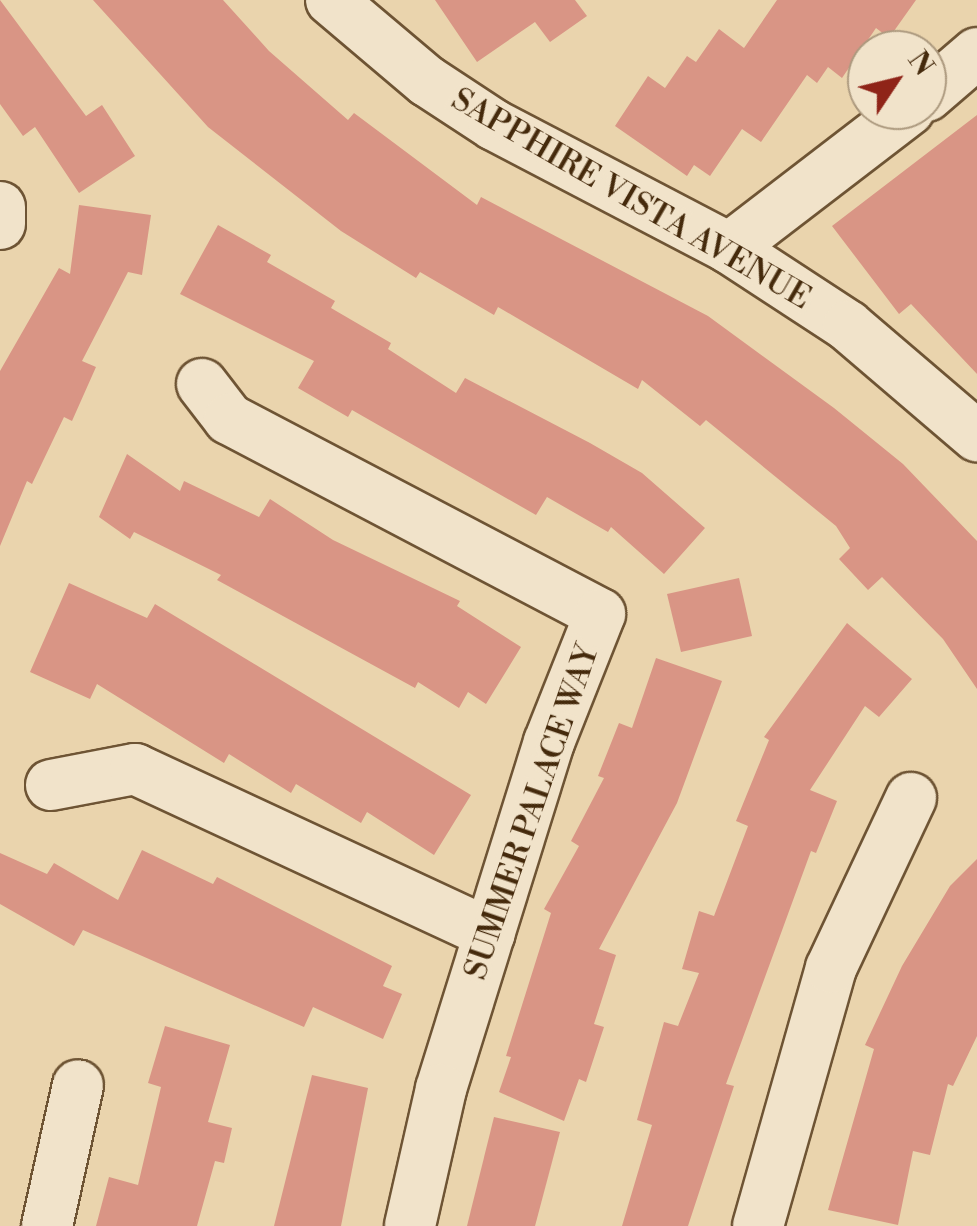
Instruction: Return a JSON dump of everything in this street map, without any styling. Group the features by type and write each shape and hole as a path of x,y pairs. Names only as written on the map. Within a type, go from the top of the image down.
{"street":[{"name":"SAPPHIRE VISTA AVENUE","path":"333,1 427,80 494,126 729,248 848,326 977,436"},
{"path":"947,79 977,53"},
{"path":"729,248 883,130"},
{"path":"0,207 0,224"},
{"name":"SUMMER PALACE WAY","path":"202,384 229,419 600,614 550,742 490,934 442,1089 410,1226"},
{"path":"51,785 135,769 490,934"},
{"path":"758,1226 831,968 911,798"},
{"path":"47,1226 78,1084"}],"building":[{"path":"0,0 86,116 102,105 135,156 79,193 35,127 23,136 0,104"},
{"path":"93,0 223,0 269,51 348,120 354,113 477,205 481,197 708,316 834,408 903,464 977,541 977,689 943,639 882,577 868,590 839,559 850,548 836,526 706,420 700,426 642,380 638,389 498,307 494,315 420,272 416,278 341,231 208,127"},
{"path":"435,0 575,0 587,16 550,42 535,22 477,62"},
{"path":"777,0 916,0 895,30 847,30 847,71 842,78 828,67 817,83 807,75 761,142 742,129 710,176 694,165 687,176 615,126 648,76 665,88 687,56 696,62 719,29 744,48"},
{"path":"977,115 977,374 911,304 899,314 832,226"},
{"path":"79,205 151,215 142,275 128,272 82,361 96,367 72,421 64,417 32,484 27,481 0,546 0,371 59,268 70,274"},
{"path":"218,225 271,255 267,262 335,301 331,308 391,343 388,349 456,393 465,378 590,443 642,473 705,528 664,574 611,527 608,532 547,497 536,515 352,410 348,417 298,388 314,361 180,294"},
{"path":"127,454 180,491 184,481 259,517 270,499 333,540 460,601 457,606 521,647 486,704 468,692 459,708 418,682 415,688 217,580 221,575 134,532 130,539 99,517"},
{"path":"739,578 752,636 681,652 667,594"},
{"path":"69,583 147,618 155,604 471,795 434,855 367,812 361,823 296,784 291,793 229,754 224,763 97,684 90,699 30,672"},
{"path":"847,623 912,679 879,717 865,706 810,790 837,801 816,853 811,851 726,1084 734,1086 688,1226 622,1226 652,1125 637,1120 664,1022 678,1026 699,973 682,969 699,911 714,916 748,826 736,821 769,740 764,737"},
{"path":"656,658 722,681 677,803 599,949 616,955 594,1024 604,1027 586,1082 579,1079 564,1121 499,1092 511,1057 506,1056 551,913 544,909 579,846 571,841 604,778 598,776 619,723 632,728"},
{"path":"142,850 213,884 217,877 392,966 383,986 402,994 383,1039 313,1007 304,1027 83,930 74,946 0,904 0,853 47,874 54,863 118,900"},
{"path":"977,859 977,1036 953,1086 948,1084 930,1155 913,1151 898,1225 828,1210 874,1049 865,1045 902,966 950,886"},
{"path":"165,1026 230,1045 208,1122 232,1128 224,1163 215,1161 197,1226 96,1226 109,1177 138,1185 161,1087 148,1083"},
{"path":"312,1075 368,1088 341,1226 274,1226"},
{"path":"494,1117 560,1132 535,1226 467,1226"}]}
